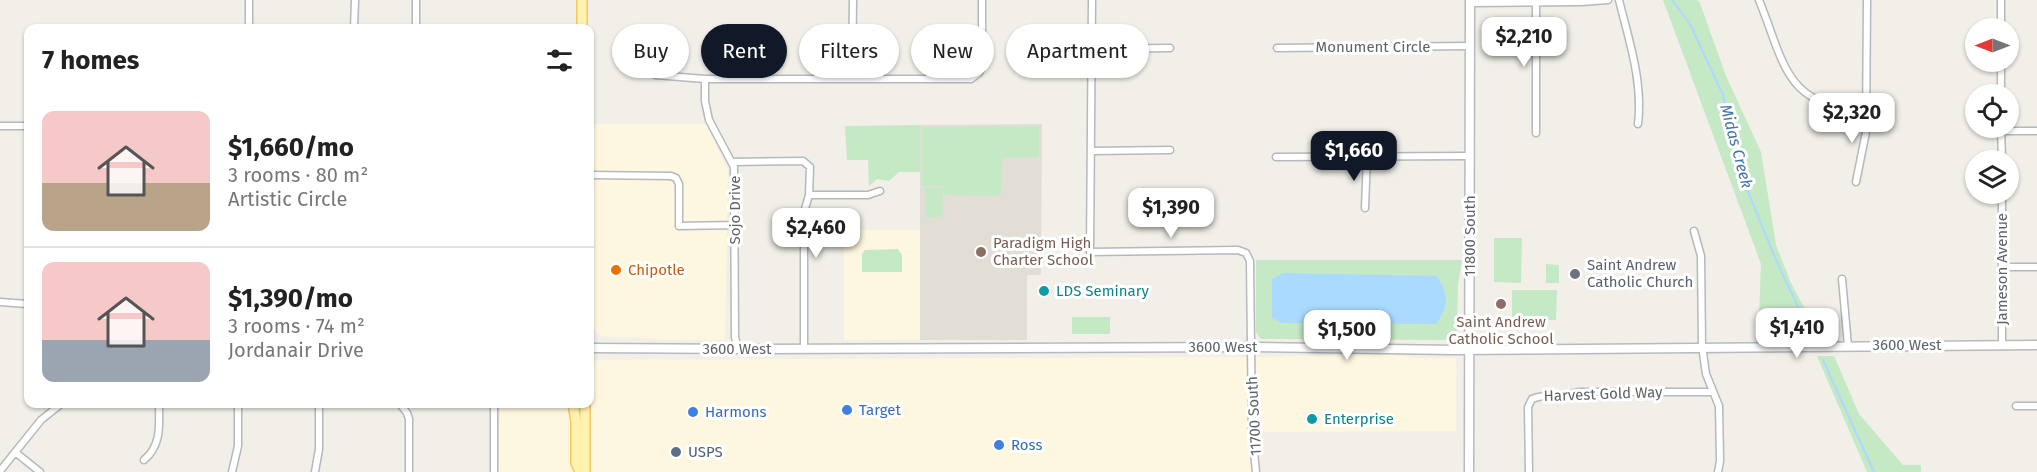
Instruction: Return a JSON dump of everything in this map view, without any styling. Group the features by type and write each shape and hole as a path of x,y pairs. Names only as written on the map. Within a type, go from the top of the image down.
{"main road":[{"path":"582,0 582,24"},
{"name":"11800 South","path":"1469,472 1470,1"},
{"name":"3600 West","path":"594,348 1251,346 1469,349 2037,345"},
{"path":"571,472 572,408"},
{"path":"573,408 576,421 576,463 580,472"},
{"path":"585,408 585,472"}],"street":[{"path":"249,0 249,24"},
{"path":"354,24 355,0"},
{"path":"416,0 416,24"},
{"path":"853,0 853,24"},
{"path":"689,78 963,79 976,76 982,68 982,0"},
{"path":"1092,0 1092,24"},
{"path":"1470,1 1593,2 1608,0"},
{"path":"1619,0 1639,79 1638,124"},
{"path":"1759,0 1780,58 1796,83 1810,96 1826,104 1848,109 1867,109"},
{"path":"1856,182 1863,154 1867,109 1867,0"},
{"path":"2001,0 2001,18"},
{"path":"1536,1 1536,133"},
{"name":"Monument Circle","path":"1277,48 1470,46"},
{"path":"1149,48 1170,48"},
{"path":"1093,78 1092,151 1170,150"},
{"name":"Sojo Drive","path":"705,79 705,101 709,120 733,162 735,172 735,337 738,349"},
{"path":"0,126 24,126"},
{"path":"2019,130 2037,131"},
{"name":"11700 South","path":"1092,151 1090,252 1238,250 1246,253 1250,261 1252,432 1256,472"},
{"path":"1365,208 1367,156"},
{"path":"1276,157 1470,156"},
{"path":"733,162 806,162 810,167 809,195 804,212 804,349"},
{"path":"594,176 671,176 676,178 679,184 679,226 735,225"},
{"path":"809,195 868,195 880,191"},
{"name":"Jameson Avenue","path":"2002,204 2002,345"},
{"path":"1694,231 1701,256 1702,346 1706,374 1719,406 1720,461 1718,472"},
{"path":"2002,267 2037,267"},
{"path":"1842,279 1848,346"},
{"path":"0,302 24,304"},
{"name":"Harvest Gold Way","path":"1529,472 1528,407 1532,399 1579,392 1713,392"},
{"path":"2016,406 2037,406"},
{"path":"0,471 44,416 55,408"},
{"path":"144,460 155,450 158,440 159,408"},
{"path":"232,472 238,446 238,408"},
{"path":"315,472 319,449 319,408"},
{"path":"403,408 408,418 409,472"},
{"path":"494,408 494,472"},
{"path":"15,452 40,472"}],"shaded area":[{"path":"594,124 706,124 728,170 725,340 661,340 601,336 594,330"},
{"name":"Paradigm High Charter School","path":"1042,124 1041,275 1027,275 1027,340 920,340 920,125"},
{"path":"844,230 920,230 920,340 844,340"},
{"path":"1384,354 1418,358 1456,358 1456,431 1260,432 1259,472 499,472 500,408 594,408 594,361 599,360 1260,357"}],"green space":[{"path":"1663,0 1697,0 1700,3 1726,76 1761,152 1776,245 1791,283 1818,338 1762,339 1759,318 1761,264"},
{"path":"920,125 920,172 899,172 889,181 877,179 869,186 868,160 847,160 845,126"},
{"path":"1039,126 1039,157 1002,158 1001,194 992,196 944,195 944,186 922,186 922,127"},
{"path":"925,188 943,188 942,217 925,217"},
{"path":"1494,238 1522,238 1521,283 1494,282"},
{"path":"898,249 902,255 902,272 862,272 862,254 865,250"},
{"path":"1256,260 1462,260 1458,285 1457,333 1453,338 1446,340 1261,339 1256,332"},
{"path":"1546,264 1559,265 1559,283 1546,283"},
{"path":"1512,290 1557,290 1556,320 1512,320"},
{"path":"1072,317 1110,317 1110,334 1072,334"},
{"path":"1817,356 1834,356 1859,414 1903,465 1921,465 1921,472 1867,472"}],"water":[{"path":"1283,273 1437,276 1444,289 1445,306 1436,324 1281,323 1272,318 1272,279"}],"waterway":[{"name":"Midas Creek","path":"1672,0 1690,24 1723,95 1742,177 1776,260 1809,330"},
{"name":"Midas Creek","path":"1823,360 1874,472"}],"place":[{"name":"Paradigm High Charter School","path":"981,252"},
{"name":"Chipotle","path":"616,270"},
{"name":"Saint Andrew Catholic Church","path":"1575,274"},
{"name":"LDS Seminary","path":"1044,291"},
{"name":"Saint Andrew Catholic School","path":"1501,304"},
{"name":"Target","path":"847,410"},
{"name":"Harmons","path":"693,412"},
{"name":"Enterprise","path":"1312,419"},
{"name":"Ross","path":"999,445"},
{"name":"USPS","path":"676,452"}]}
